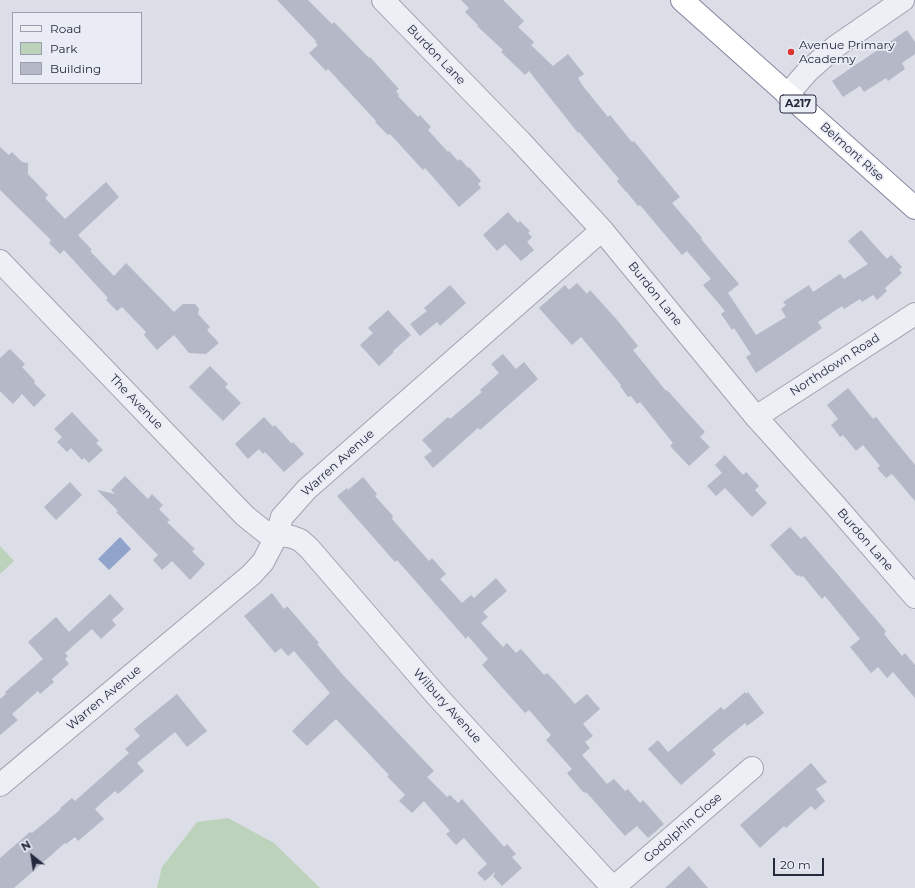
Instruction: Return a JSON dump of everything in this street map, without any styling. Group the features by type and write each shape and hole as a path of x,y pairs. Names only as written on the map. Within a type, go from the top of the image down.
{"highway":[{"name":"Belmont Rise","path":"682,0 915,208"}],"street":[{"name":"Burdon Lane","path":"383,0 520,141 602,230 756,417 836,505 915,598"},
{"path":"787,95 808,71 836,47 903,0"},
{"name":"Warren Avenue","path":"0,785 251,575 263,562 277,535 282,517 307,489 602,230"},
{"name":"The Avenue","path":"0,261 245,516 265,532 277,535"},
{"name":"Northdown Road","path":"756,417 915,314"},
{"name":"Wilbury Avenue","path":"277,535 292,537 300,540 309,548 436,695 613,888"},
{"name":"Godolphin Close","path":"613,888 752,768"}],"green space":[{"path":"0,546 14,561 0,574"},
{"path":"228,818 274,843 320,888 157,888 162,867 197,822"}],"water":[{"path":"120,537 131,549 109,570 98,559"}],"building":[{"path":"277,0 308,0 332,24 334,22 369,58 370,57 399,89 396,91 399,95 398,96 418,117 420,115 431,127 428,130 448,152 449,151 458,161 460,159 468,168 469,167 481,181 478,184 481,188 459,207 425,168 423,170 390,134 388,135 375,122 376,121 328,69 326,71 309,53 318,45 315,42 316,41"},
{"path":"461,0 503,0 524,21 518,27 534,42 531,45 553,66 568,54 584,74 578,78 582,85 608,117 610,115 632,142 634,141 680,197 672,203 739,284 728,293 756,335 786,317 781,309 786,305 783,302 809,285 813,292 840,274 844,279 868,264 848,241 861,230 887,259 891,255 902,267 899,270 902,273 885,288 887,291 877,300 873,295 862,302 860,299 844,309 842,306 818,322 822,328 756,373 746,357 751,354 734,328 732,330 721,314 725,311 703,285 711,279 687,251 682,255 640,205 638,206 617,181 619,179 579,132 578,133 529,71 525,75 501,52 503,50 477,26 478,25 465,12 469,8"},
{"path":"907,30 915,42 915,54 902,63 905,69 888,81 886,78 864,92 860,86 843,97 832,81"},
{"path":"0,147 9,155 12,152 22,162 28,163 28,174 48,195 45,198 65,219 106,182 119,197 78,235 92,250 90,251 114,276 126,263 174,312 183,304 195,304 199,309 198,314 210,327 207,330 219,343 206,354 189,353 174,335 157,350 144,335 146,332 122,307 117,311 106,300 108,298 64,250 60,254 49,243 51,240 0,190"},
{"path":"508,212 518,223 520,221 530,231 528,233 532,237 527,242 534,250 521,261 505,244 497,251 483,235"},
{"path":"577,283 587,294 590,290 618,321 638,346 633,350 666,391 667,390 705,432 700,437 710,447 689,466 670,446 673,443 640,402 637,404 631,396 628,397 620,386 621,385 581,337 572,345 539,308 565,285 569,290"},
{"path":"450,285 466,303 440,326 437,322 420,336 410,324 427,311 424,308"},
{"path":"388,310 411,335 379,366 360,345 373,333 368,328"},
{"path":"10,349 25,364 22,367 35,381 34,383 46,395 34,407 22,394 13,404 0,391 0,358"},
{"path":"503,354 516,369 524,362 538,379 480,430 478,428 433,468 424,457 432,451 422,440 448,417 450,419 482,392 480,390 499,373 491,364"},
{"path":"210,366 228,384 225,387 241,403 223,421 189,387"},
{"path":"848,388 873,419 876,417 915,465 915,501 892,474 886,478 877,468 880,466 863,445 856,451 843,435 840,437 831,425 838,419 827,405"},
{"path":"72,412 99,441 96,443 103,450 89,463 84,458 82,460 71,448 67,452 57,442 62,437 54,429"},
{"path":"264,417 273,427 275,425 292,444 293,442 304,454 284,472 265,452 263,454 259,449 248,459 235,444"},
{"path":"725,455 743,475 746,472 759,486 755,490 767,503 752,517 725,488 716,496 707,486 722,473 715,465"},
{"path":"125,476 148,499 152,494 163,505 159,509 170,520 167,522 195,549 192,551 205,564 190,580 172,561 162,570 153,560 158,555 116,512 118,511 97,490 115,494 111,490"},
{"path":"363,477 377,494 375,496 393,516 392,519 429,561 432,558 446,574 440,579 462,603 471,595 474,598 496,578 507,591 483,612 488,617 481,623 503,647 507,643 516,653 521,649 544,675 547,673 554,680 575,704 587,694 600,709 583,724 593,736 585,742 590,748 582,755 607,784 614,779 625,791 628,789 640,803 643,800 664,824 648,838 637,826 625,836 587,793 583,792 567,773 572,769 546,740 551,735 529,710 525,713 482,665 488,659 468,636 466,639 397,560 395,562 337,496 347,488 348,490"},
{"path":"70,482 82,495 56,520 44,507"},
{"path":"790,527 801,539 805,536 886,631 884,634 902,656 905,653 915,665 915,698 893,672 887,678 878,667 871,673 850,647 860,639 825,596 822,599 803,576 797,576 770,545"},
{"path":"272,593 284,609 287,606 319,643 317,644 342,674 434,771 427,777 447,797 450,795 458,803 462,799 504,847 507,844 516,854 512,857 522,868 502,886 493,876 495,872 485,881 477,873 487,864 464,838 456,845 446,834 450,831 424,801 412,813 399,801 405,795 387,776 389,775 336,719 307,746 292,731 330,693 294,651 288,656 281,648 275,653 244,616"},
{"path":"110,594 124,609 112,620 116,625 101,639 92,629 65,653 68,656 65,659 69,664 52,679 54,682 40,694 38,691 12,714 18,720 0,735 0,699 6,694 5,692 43,659 28,642 56,617 69,632"},
{"path":"745,692 746,694 748,692 764,713 747,726 745,723 712,750 716,754 681,785 648,749 658,740 668,752 721,707 724,710"},
{"path":"177,694 207,731 187,747 175,732 137,763 144,771 118,794 115,791 95,809 104,819 78,841 75,837 66,844 65,843 14,888 0,888 0,858 30,832 32,833 61,809 60,808 72,798 75,801 129,753 125,749 140,736 134,729"},
{"path":"811,763 827,782 816,789 825,801 815,810 811,806 786,828 784,826 760,848 740,825"},
{"path":"689,866 708,888 665,888"}],"place":[{"name":"Avenue Primary Academy","path":"791,52"}]}
